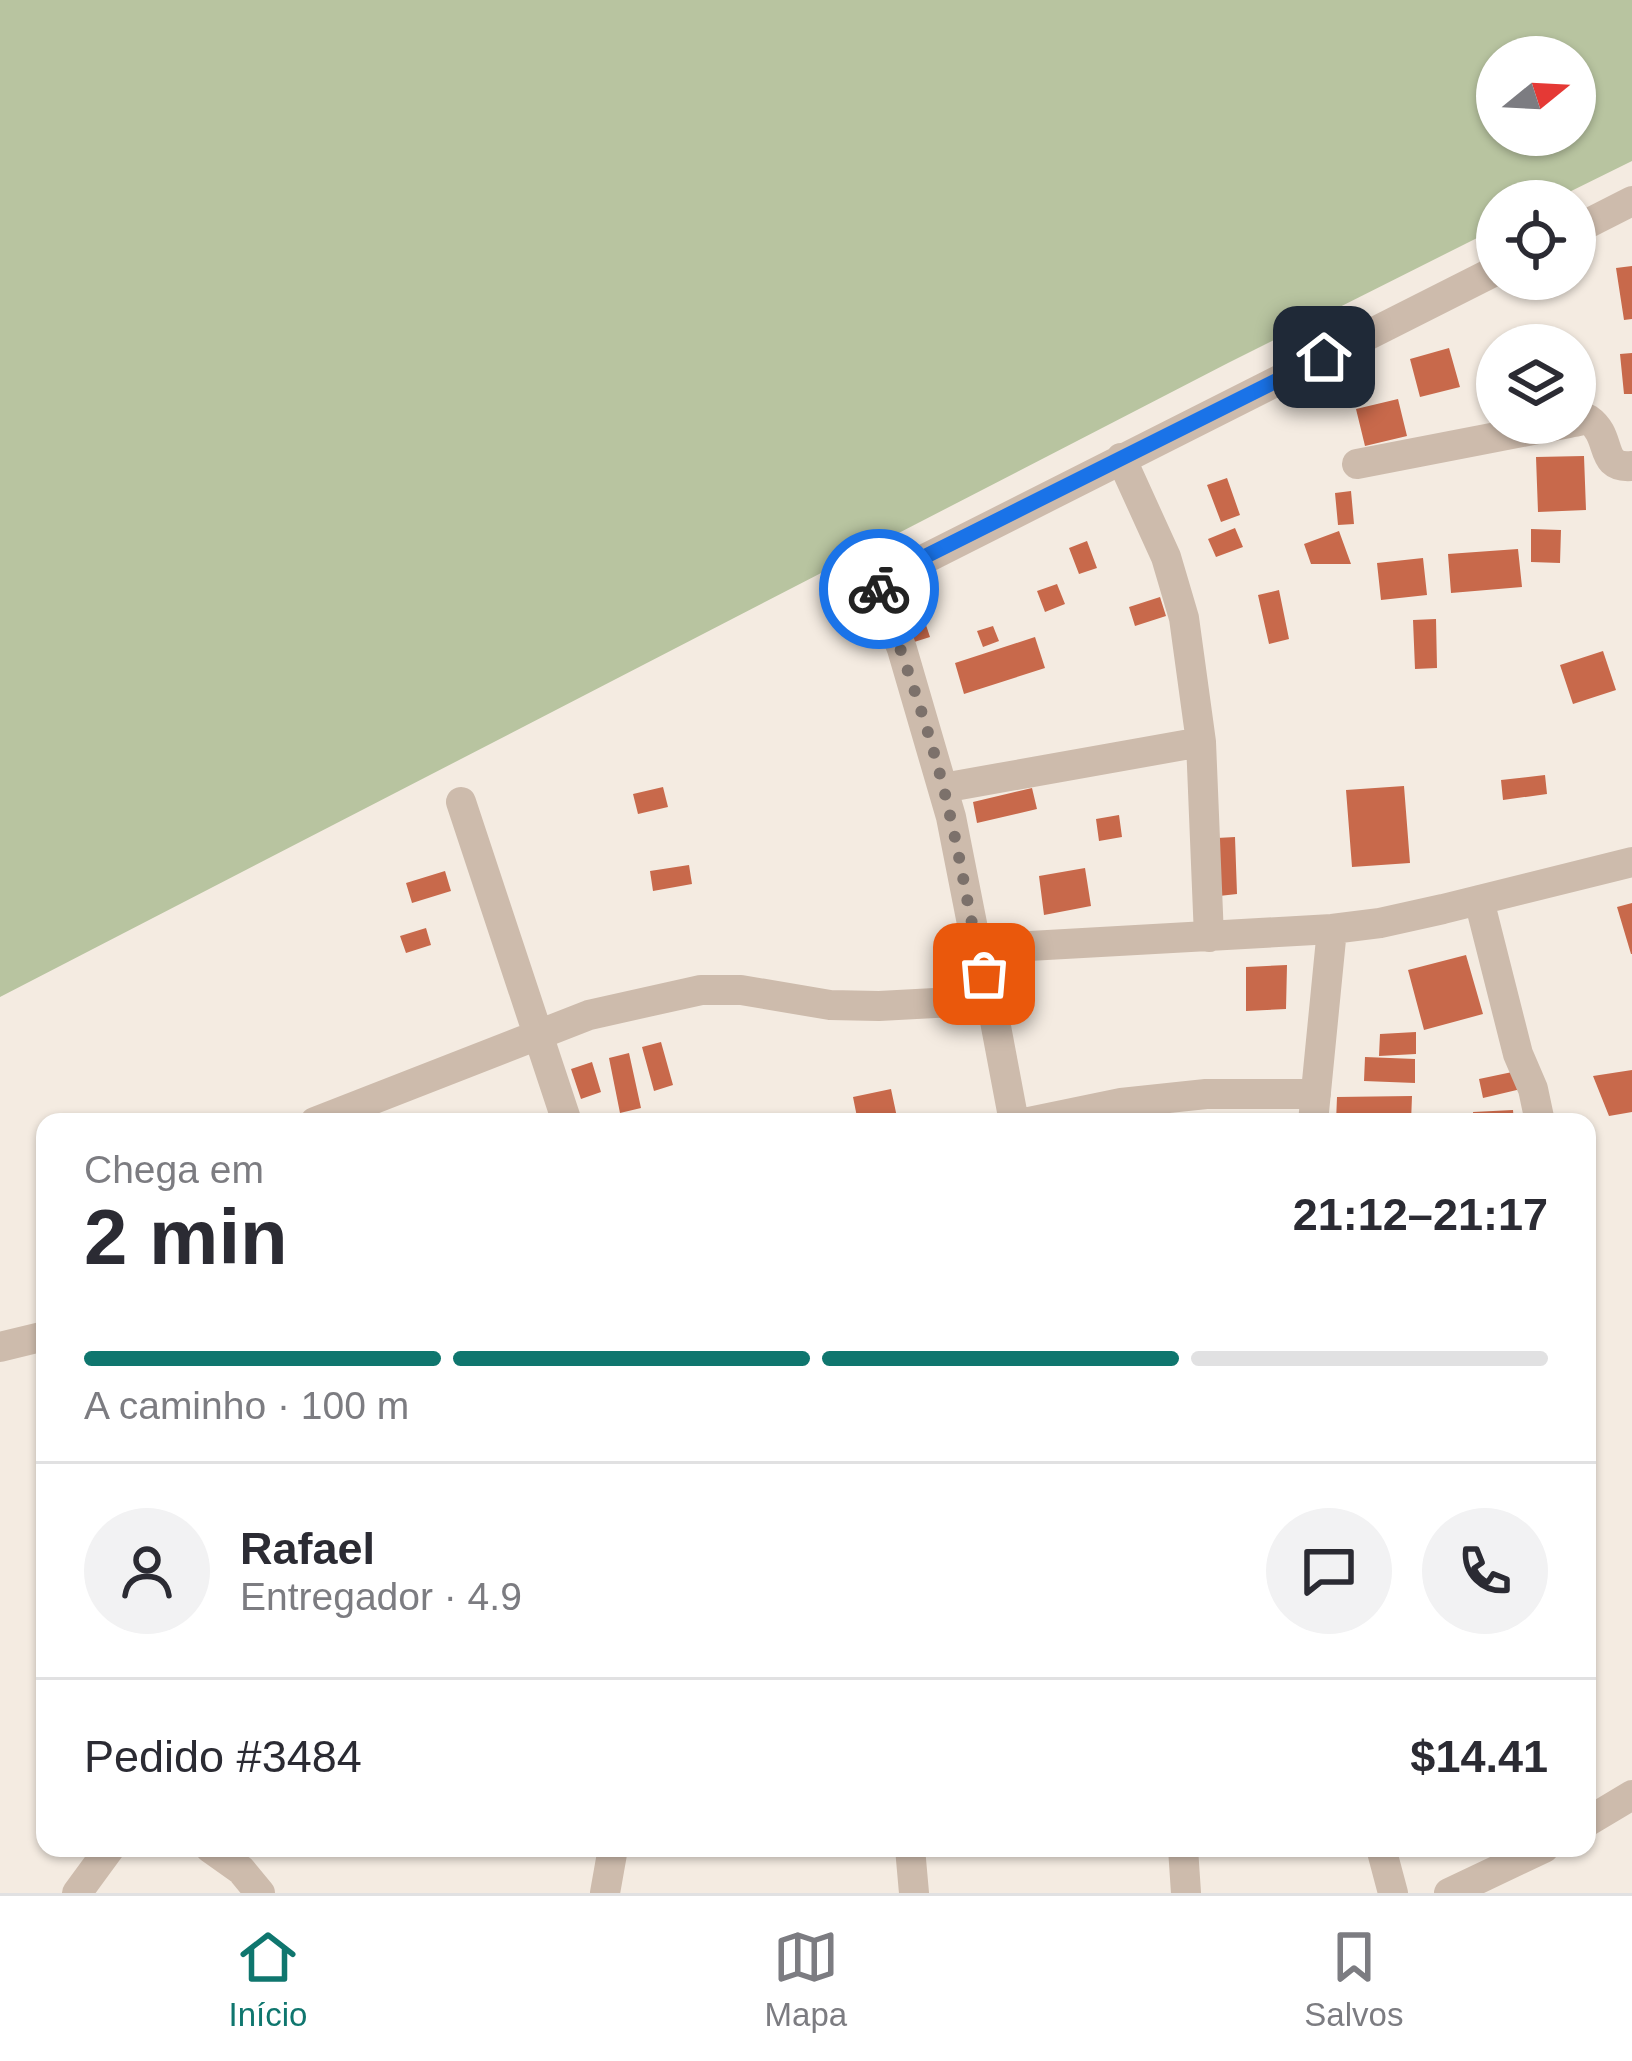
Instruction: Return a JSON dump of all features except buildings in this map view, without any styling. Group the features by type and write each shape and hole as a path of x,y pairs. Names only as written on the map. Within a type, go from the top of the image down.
{"street":[{"path":"1596,219 1632,201"},
{"path":"1012,1113 943,788 879,582 1476,280"},
{"path":"1596,424 1612,463 1632,466"},
{"path":"1357,464 1476,441"},
{"path":"1121,458 1166,556 1184,618 1201,742 1209,937"},
{"path":"943,788 1201,742"},
{"path":"461,802 564,1113"},
{"path":"977,949 1380,923 1632,862"},
{"path":"1479,900 1538,1113"},
{"path":"1073,1113 1206,1094 1315,1108 1332,929"},
{"path":"338,1113 589,1015 701,990 741,990 846,1006 991,1000"},
{"path":"0,1347 36,1338"},
{"path":"1596,1817 1632,1796"},
{"path":"77,1893 103,1857"},
{"path":"223,1857 260,1893"},
{"path":"605,1893 612,1857"},
{"path":"911,1857 914,1893"},
{"path":"1184,1857 1186,1893"},
{"path":"1383,1857 1393,1893"},
{"path":"1449,1893 1525,1857"}],"green space":[{"path":"0,0 1632,0 1632,161 1594,180 1476,180 1476,239 0,997"}],"way so far":[{"path":"879,589 932,745 984,974"}],"route":[{"path":"879,589 880,579 1324,357"}]}
